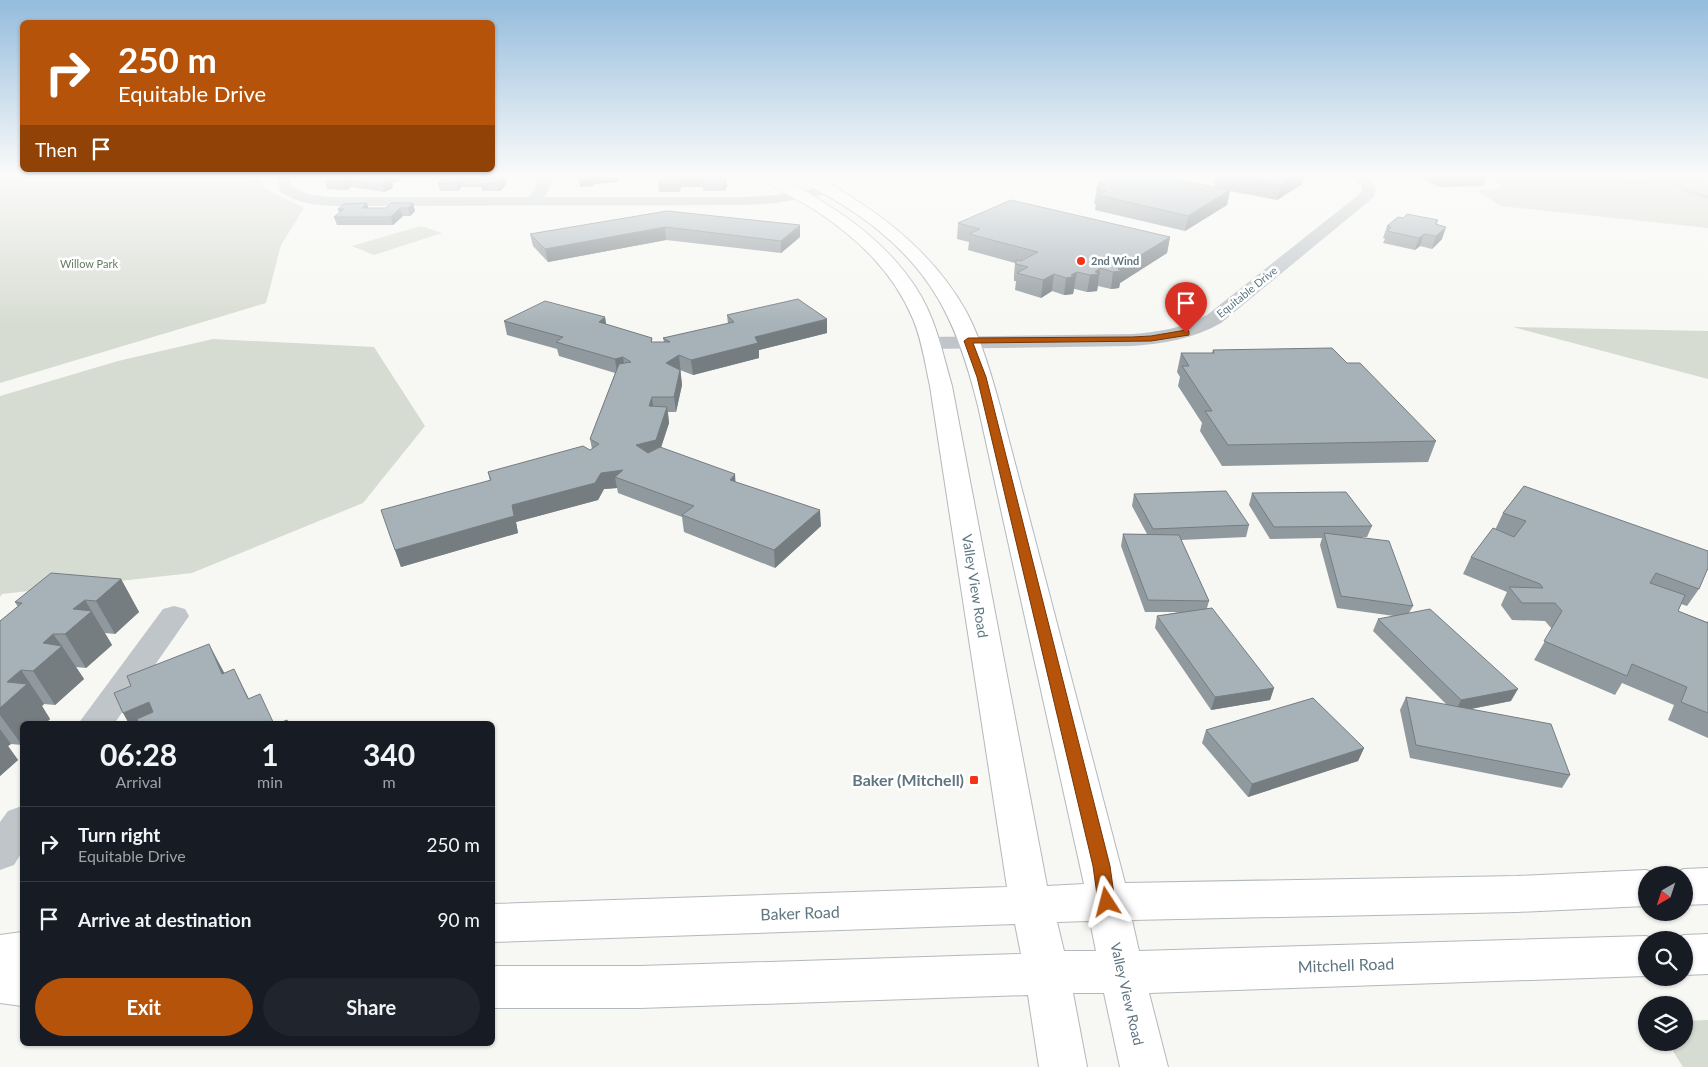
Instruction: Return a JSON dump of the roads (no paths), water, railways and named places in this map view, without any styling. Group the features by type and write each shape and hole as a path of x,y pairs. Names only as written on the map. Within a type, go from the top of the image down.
{"main road":[{"name":"Valley View Road","path":"848,226 887,262 909,292 930,343 941,386 1021,860 1047,972 1063,1067"},
{"name":"Valley View Road","path":"880,226 929,270 952,303 981,377 1101,866 1121,971 1144,1067"},
{"path":"1693,887 1708,886"},
{"path":"1107,902 1517,894 1638,888"},
{"name":"Baker Road","path":"495,923 1107,902"},
{"path":"0,956 20,952"},
{"path":"1693,955 1708,954"},
{"name":"Mitchell Road","path":"1047,972 1166,972 1638,956"},
{"path":"495,987 650,986 1007,976 1047,972"},
{"path":"0,982 20,985"}],"street":[{"name":"Equitable Drive","path":"930,343 1151,339 1186,333 1214,319 1330,226"},
{"path":"97,721 174,616"},
{"path":"0,853 20,825"}],"place":[{"name":"2nd Wind","path":"1081,261"},
{"name":"Baker (Mitchell)","path":"974,780"}],"park label":[{"name":"Willow Park","path":"89,264"}]}
